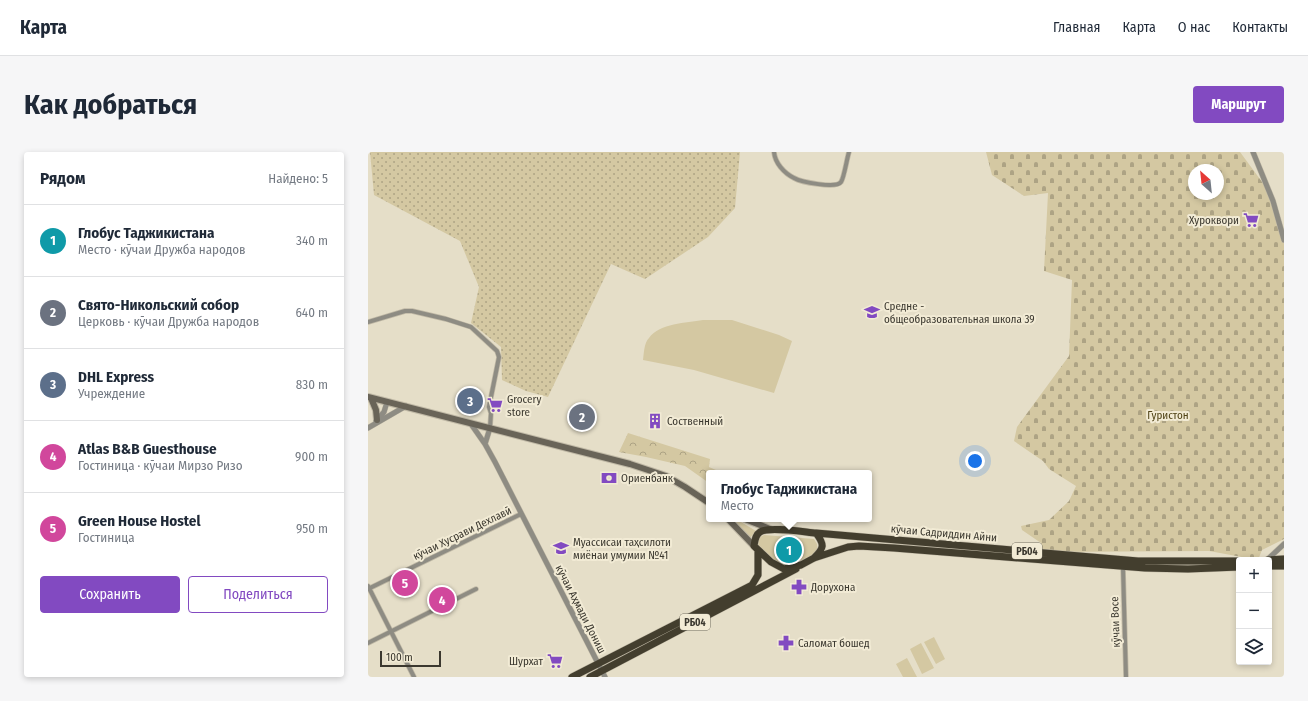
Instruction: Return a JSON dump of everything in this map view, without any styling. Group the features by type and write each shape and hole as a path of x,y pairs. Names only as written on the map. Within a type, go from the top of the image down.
{"highway":[{"name":"РБ04","path":"770,528 816,533"},
{"path":"756,548 758,534 770,528"},
{"path":"814,558 823,546 816,533"},
{"name":"кӯчаи Садриддин Айни","path":"816,533 1138,561 1236,561"},
{"name":"кӯчаи Садриддин Айни","path":"814,558 848,547 859,546 1123,567 1188,569 1236,567"},
{"name":"РБ04","path":"572,677 752,585 758,575 756,548"},
{"name":"РБ04","path":"756,548 780,568 788,569 801,565"},
{"name":"РБ04","path":"590,677 604,674 814,558"},
{"path":"1272,560 1284,559"},
{"path":"1272,566 1284,566"}],"main road":[{"path":"370,398 581,450 653,471 679,483 706,501"},
{"path":"370,398 376,410 378,420"},
{"path":"731,522 756,548"},
{"path":"754,522 770,528"}],"street":[{"path":"774,152 777,162 781,168 793,178 799,181 831,186 838,185 842,182 849,152"},
{"path":"1253,152 1271,196 1284,240"},
{"path":"369,321 408,311 446,319 471,327 497,351 499,357 489,407 491,413 490,428 485,444"},
{"path":"369,427 378,420 384,412 387,402"},
{"path":"369,427 406,406"},
{"name":"кӯчаи Аҳмади Дониш","path":"471,424 485,444 604,674"},
{"name":"кӯчаи Хусрави Дехлавӣ","path":"368,588 522,514"},
{"path":"1270,557 1284,544"},
{"name":"кӯчаи Восе","path":"1123,567 1126,677"},
{"path":"368,588 414,677"},
{"path":"368,643 476,589"}],"green space":[{"path":"370,152 740,152 735,208 708,237 645,279 611,264 548,397 526,391 502,380 501,347 471,323 479,287 460,241 374,195"},
{"name":"Гуристон","path":"986,152 1240,152 1271,194 1284,241 1284,539 1262,550 1259,557 1242,557 1209,551 1040,552 1041,543 1022,530 1021,526 1049,520 1069,501 1076,486 1049,469 1043,461 1014,441 1017,427 1069,356 1072,280 1044,271 1048,193 1024,196 992,175"},
{"path":"703,320 732,320 779,335 792,341 774,393 694,370 643,360 646,343 654,333 660,329 674,324"},
{"path":"628,433 710,459 709,467 716,470 706,470 706,481 685,466 619,452"},
{"path":"736,522 741,522 756,531 750,538"},
{"path":"764,535 814,539 817,544 818,553 787,566 775,564 758,546 760,537"},
{"path":"934,637 945,659 936,664 924,642"},
{"path":"921,643 934,668 922,674 910,649"},
{"path":"907,658 917,677 903,677 896,664"}],"place":[{"name":"Хуроквори","path":"1251,220"},
{"name":"Средне - общеобразовательная школа 39","path":"872,312"},
{"name":"DHL Express","path":"470,401"},
{"name":"Grocery store","path":"495,405"},
{"name":"Свято-Никольский собор","path":"582,417"},
{"name":"Соственный","path":"655,421"},
{"name":"Ориенбанк","path":"609,478"},
{"name":"Муассисаи таҳсилоти миёнаи умумии №41","path":"561,548"},
{"name":"Глобус Таджикистана","path":"789,550"},
{"name":"Green House Hostel","path":"405,583"},
{"name":"Дорухона","path":"799,587"},
{"name":"Atlas B&B Guesthouse","path":"442,600"},
{"name":"Саломат бошед","path":"786,643"},
{"name":"Шурхат","path":"555,661"}]}
